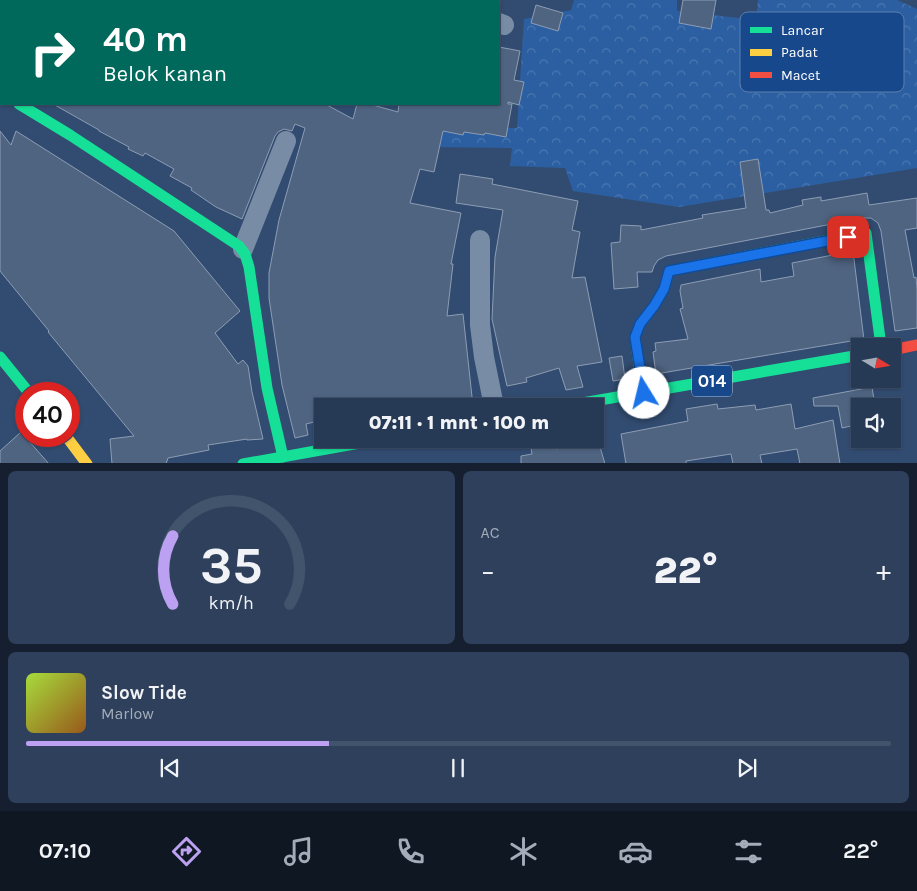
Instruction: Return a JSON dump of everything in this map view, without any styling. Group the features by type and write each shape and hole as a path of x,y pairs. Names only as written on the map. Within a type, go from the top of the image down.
{"street":[{"path":"21,105 243,249"},
{"path":"283,457 267,388 248,267 243,249 286,141"},
{"path":"644,393 635,337 640,324 664,289 669,271 866,233 880,338"},
{"path":"480,240 480,325 492,398"},
{"path":"901,348 917,345"},
{"path":"0,357 20,382"},
{"name":"014","path":"604,400 851,357"},
{"path":"74,447 86,463"},
{"path":"249,463 332,448"}],"green space":[{"path":"574,0 677,0 677,11 740,18 740,92 904,92 904,12 757,12 758,0 897,0 917,9 917,168 679,207 573,191 565,168 510,166 512,148 437,147 439,127 517,128 524,19 571,10"}],"building":[{"path":"683,0 716,0 711,29 679,23"},
{"path":"536,5 563,13 558,31 531,23"},
{"path":"500,47 520,51 514,80 524,82 519,105 508,102 508,104 512,104 506,137 464,132 463,135 443,131 434,172 420,169 410,203 461,213 451,264 453,264 447,316 463,314 472,398 314,398 314,422 306,424 308,435 295,438 282,385 269,298 269,273 279,220 305,128 295,124 292,131 284,129 275,136 242,219 216,207 191,190 192,188 170,176 174,169 145,153 143,156 128,149 129,147 55,105 327,105 353,119 357,105 373,105 398,112 399,105 500,105"},
{"path":"0,131 11,145 16,131 174,231 240,311 215,333 238,364 243,360 248,366 263,439 247,439 208,445 209,450 168,458 166,463 112,463 110,439 134,436 0,271"},
{"path":"758,159 766,210 769,210 770,213 803,205 802,200 821,197 821,201 867,193 869,205 917,198 917,228 905,230 914,278 916,277 917,328 895,331 881,231 878,223 871,218 666,256 658,260 652,272 637,272 638,287 614,289 611,243 620,242 621,225 641,226 641,230 703,218 702,215 746,208 740,162"},
{"path":"460,174 493,179 492,184 578,201 572,230 580,232 572,278 585,277 602,362 577,366 583,387 566,390 559,368 526,378 527,382 507,386 492,319 495,257 503,210 456,203"},
{"path":"853,251 864,338 851,338 851,341 656,374 653,352 656,351 655,343 688,339 680,309 683,308 680,291 681,285 760,269 761,282 794,276 792,263"},
{"path":"622,356 625,379 613,381 609,358"},
{"path":"872,388 874,398 851,398 851,426 842,428 838,406 814,406 813,398"},
{"path":"717,404 718,409 755,405 756,410 791,404 795,429 833,420 840,463 800,463 797,449 760,455 762,463 733,463 731,454 686,461 686,463 626,463 621,434 688,421 686,409"},
{"path":"15,437 15,447 34,447 48,463 0,463 0,451"},
{"path":"531,448 600,448 605,463 521,463 521,456 532,454"}],"traffic: fast":[{"path":"21,105 70,135 239,246 245,254 249,267 267,388 283,457"},
{"path":"643,393 635,337 640,324 664,289 669,271 866,233 880,338"},
{"path":"0,357 20,382"},
{"path":"604,399 851,357"},
{"path":"249,463 332,448"}],"traffic: slow":[{"path":"74,447 86,463"}],"traffic: jam":[{"path":"901,348 917,345"}],"route":[{"path":"644,393 635,337 640,324 664,289 669,271 848,237"}]}
